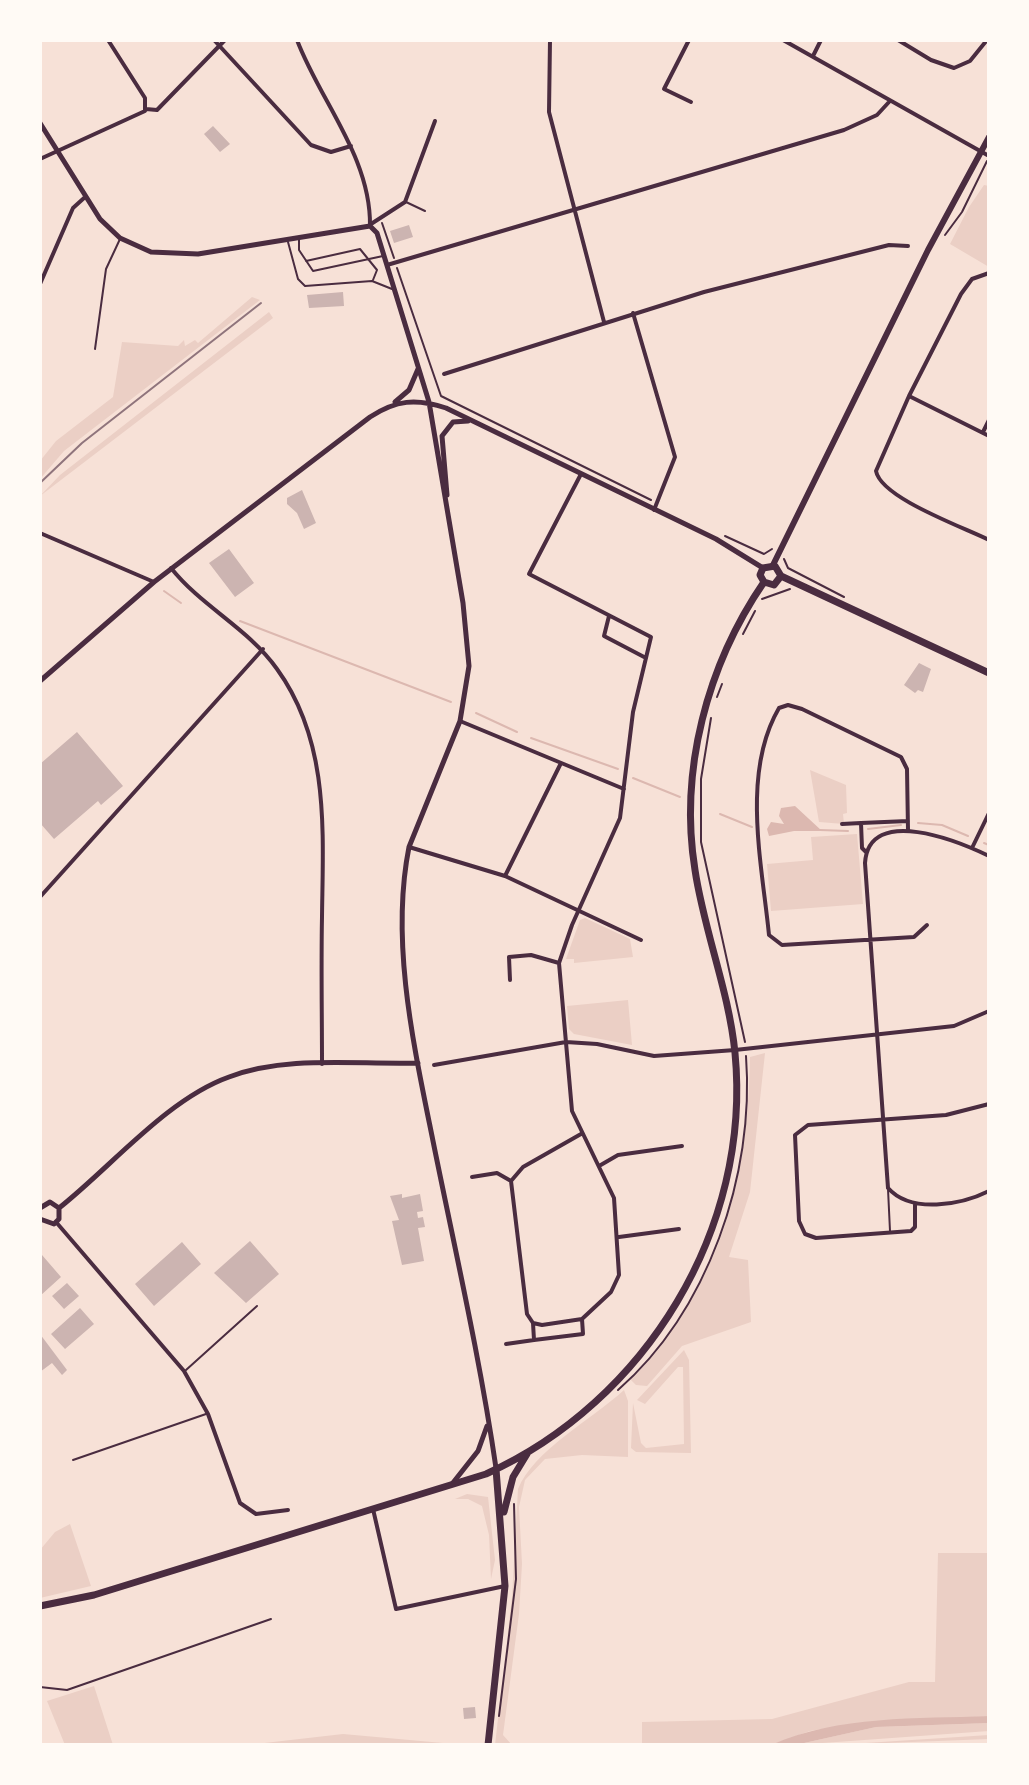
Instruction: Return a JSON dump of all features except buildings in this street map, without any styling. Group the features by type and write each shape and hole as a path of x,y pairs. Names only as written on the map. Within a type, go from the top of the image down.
{"main road":[{"path":"773,565 928,250 985,154 989,137"},
{"path":"773,565 763,568 760,575 764,582 774,585 781,576"},
{"path":"773,565 781,576 989,673"},
{"path":"40,1606 94,1595 496,1469 535,1446 620,1377 651,1341 691,1279 715,1222 730,1170 737,1115 735,1050 695,871 688,809 705,705 733,636 764,582"},
{"path":"502,1522 513,1477 535,1446"},
{"path":"488,1745 505,1586 496,1469"}],"street":[{"path":"108,40 145,98 146,110"},
{"path":"214,40 311,145 331,152 351,146"},
{"path":"40,159 135,118 146,110 157,110 225,40"},
{"path":"297,40 351,146 369,209 370,226 377,233 429,402 447,504 469,666 460,721 409,847 402,900 403,938 418,1063 496,1469"},
{"path":"550,40 549,112 604,322"},
{"path":"689,40 664,89 691,102"},
{"path":"783,40 985,154"},
{"path":"812,57 821,40"},
{"path":"898,40 931,60 954,68 970,61 987,40"},
{"path":"387,265 844,130 877,115 889,102"},
{"path":"40,123 84,198 120,238 151,252 178,256 370,226 380,215 405,202 435,121"},
{"path":"40,284 73,208 84,198"},
{"path":"444,374 633,313 889,245 908,246"},
{"path":"989,273 979,275 966,286 876,464 880,483 899,497 989,540"},
{"path":"633,313 675,457 656,506"},
{"path":"40,681 171,568 409,390 419,366"},
{"path":"909,396 989,436"},
{"path":"387,406 401,402 429,402 656,506 763,568"},
{"path":"983,432 989,420"},
{"path":"447,504 448,475 442,436 453,422 472,421"},
{"path":"533,1323 542,1325 582,1319 617,1284 619,1237 614,1198 572,1111 559,963 579,911 616,833 633,712 651,637 529,574 581,473"},
{"path":"40,533 154,582"},
{"path":"171,568 183,582 263,649 291,689 303,716 320,783 322,1064"},
{"path":"609,616 604,636 647,658"},
{"path":"40,897 263,649"},
{"path":"908,830 907,769 901,757 802,709 788,705 779,708 764,753 758,788 769,935 782,945 914,937 927,925"},
{"path":"460,721 624,789"},
{"path":"505,876 561,763"},
{"path":"972,848 989,813"},
{"path":"842,824 908,821"},
{"path":"861,823 862,848 866,852 888,1188 897,1198 915,1204 963,1201 989,1191"},
{"path":"866,852 875,841 908,830 945,836 989,856"},
{"path":"409,847 505,876 641,940"},
{"path":"510,980 509,957 531,955 559,963"},
{"path":"434,1065 566,1042 597,1044 654,1056 735,1050 877,1032 954,1026 989,1011"},
{"path":"56,1222 59,1208 166,1116 209,1085 253,1070 322,1064 418,1063"},
{"path":"915,1204 915,1227 911,1231 816,1238 805,1234 799,1221 795,1135 808,1125 946,1115 972,1105 989,1104"},
{"path":"534,1340 533,1323 527,1314 511,1181 523,1167 581,1134"},
{"path":"599,1166 618,1155 682,1146"},
{"path":"472,1177 497,1173 511,1181"},
{"path":"41,1204 50,1202 59,1208"},
{"path":"40,1221 47,1224 56,1222"},
{"path":"56,1222 184,1371 208,1414 240,1503 256,1514 288,1510"},
{"path":"619,1237 679,1229"},
{"path":"506,1344 583,1334 582,1319"},
{"path":"452,1484 478,1451 489,1421"},
{"path":"372,1506 396,1609 505,1586"}],"lane":[{"path":"405,202 425,211"},
{"path":"95,349 106,269 120,238"},
{"path":"299,239 305,261 313,271 368,256 384,256"},
{"path":"288,241 298,279 305,286 372,281 395,291"},
{"path":"305,261 356,249 368,256 377,270 372,281"},
{"path":"888,1188 890,1233"},
{"path":"184,1371 257,1306"},
{"path":"73,1460 208,1414"},
{"path":"40,1687 67,1690 271,1619"}],"path":[{"path":"380,215 441,396 656,506"},
{"path":"713,530 764,554 771,549 784,555 788,568 798,573 791,589 762,598 737,645"},
{"path":"715,704 723,680"},
{"path":"610,1397 655,1350 679,1315 716,1243 739,1161 747,1109 746,1048 701,842 701,779 711,716"},
{"path":"499,1716 516,1579 513,1519"}],"shaded area":[{"path":"984,185 989,186 989,267 950,244"},
{"path":"252,297 260,300 64,451 40,479 40,461 56,441 113,397 122,342 178,346 184,340 185,346 195,340 198,343"},
{"path":"269,312 273,318 40,496 60,475"},
{"path":"810,770 846,785 847,813 843,814 844,824 819,822"},
{"path":"795,806 822,831 794,831 769,836 767,829 771,822 784,824 779,816 781,808"},
{"path":"857,834 863,904 771,911 767,864 813,860 811,837"},
{"path":"585,918 630,939 633,957 574,963 574,959 566,959 580,920"},
{"path":"628,1000 632,1045 574,1034 569,1029 567,1006"},
{"path":"765,1053 750,1192 729,1257 748,1260 751,1322 682,1346 647,1386 636,1385 630,1379 661,1344 686,1307 707,1270 723,1231 743,1148 750,1057"},
{"path":"684,1350 689,1360 691,1453 636,1452 631,1448 633,1403 641,1443 646,1448 684,1444 683,1367 678,1367 645,1404 637,1400"},
{"path":"624,1390 628,1401 628,1457 582,1455 545,1459 525,1480 519,1507 522,1564 519,1614 503,1735 512,1745 495,1745 512,1597 518,1489 526,1475 550,1448"},
{"path":"467,1494 488,1497 495,1560 491,1579 489,1535 482,1506 468,1499 455,1499"},
{"path":"70,1524 91,1586 40,1598 40,1550 55,1532"},
{"path":"938,1553 989,1553 989,1716 840,1726 810,1731 771,1745 642,1745 642,1722 772,1719 909,1682 935,1682"},
{"path":"94,1686 113,1745 65,1745 47,1701"},
{"path":"989,1716 989,1723 876,1727 795,1745 771,1745 797,1735 851,1723"},
{"path":"989,1723 989,1731 795,1745 876,1727"},
{"path":"343,1734 465,1745 247,1745"},
{"path":"989,1735 989,1739 835,1745"}],"waterway":[{"path":"164,591 181,603"},
{"path":"240,621 451,702"},
{"path":"476,713 517,732"},
{"path":"531,738 618,769"},
{"path":"633,778 680,797"},
{"path":"720,814 752,827"},
{"path":"918,823 942,825 968,836"},
{"path":"868,829 901,825"},
{"path":"820,830 848,831"},
{"path":"984,843 989,845"}],"railway":[{"path":"40,483 82,443 261,303"}]}
